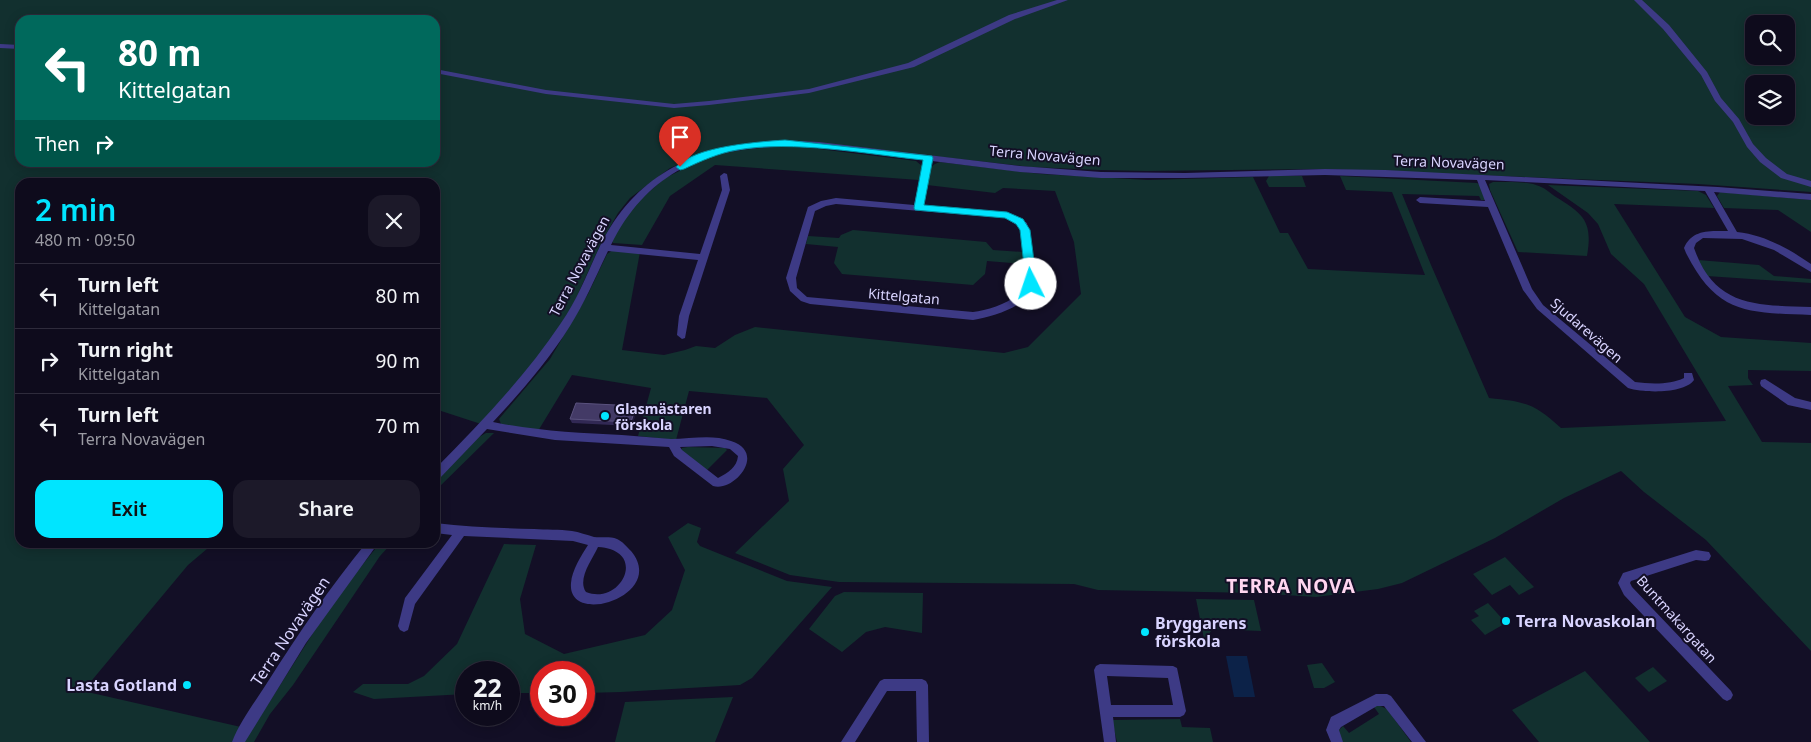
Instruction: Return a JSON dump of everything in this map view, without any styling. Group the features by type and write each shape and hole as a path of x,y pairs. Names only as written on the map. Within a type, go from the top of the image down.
{"street":[{"path":"440,72 546,92 674,106 709,103 809,91 911,65 1012,17 1064,0"},
{"path":"1638,0 1666,27 1704,74 1718,99 1736,121 1762,160 1784,176 1811,184"},
{"path":"0,46 15,47"},
{"name":"Terra Novavägen","path":"440,471 486,425 542,358 568,321 604,247 628,207 649,186 684,165 718,151 736,147 785,143 1030,170 1102,175 1147,176 1328,172 1708,189 1811,197"},
{"path":"918,208 929,158"},
{"path":"682,335 684,316 726,190 724,176"},
{"name":"Sjudarevägen","path":"1480,178 1528,290 1540,307 1554,321 1632,385 1645,387 1676,385 1686,383 1689,380 1688,376"},
{"path":"1708,189 1734,234"},
{"path":"1420,200 1492,204"},
{"name":"Kittelgatan","path":"836,201 918,208 1007,215 1020,221 1025,230 1031,284 1009,306 990,314 973,316 810,301 804,299 793,289 791,278 811,209 824,203 836,201"},
{"path":"1811,269 1777,247 1753,237 1734,234 1701,235 1695,237 1690,245 1690,251 1711,287 1733,302 1748,307 1811,311"},
{"path":"604,247 703,257"},
{"path":"1765,383 1792,402 1811,406"},
{"path":"486,425 508,430 583,438 725,444 735,447 741,453 742,461 740,468 730,479 717,483 678,453 672,443"},
{"path":"440,529 573,536 595,542 614,543 631,561 632,578 620,592 602,599 590,599 582,595 578,589 577,578 595,542"},
{"path":"404,626 409,602 461,531"},
{"name":"Terra Novavägen","path":"238,742 272,684 315,619 342,581 369,548"},
{"name":"Buntmakargatan","path":"1705,556 1696,555 1627,577 1624,583 1628,591 1727,695"},
{"path":"1106,711 1180,711 1173,672 1100,670 1110,742"},
{"path":"847,742 884,685 922,685 923,742"},
{"path":"1337,742 1332,730 1336,722 1376,700 1387,700 1420,742"}],"green space":[{"path":"0,0 1811,0 1811,192 1698,184 1325,169 1147,171 1031,167 788,140 722,147 670,168 630,198 618,213 602,241 573,305 541,356 481,424 440,411 440,178 15,178 15,548 208,548 188,565 83,691 241,727 232,742 0,742"},
{"path":"776,146 811,148 916,161 922,166 919,180 715,165 670,196 642,245 613,243 611,239 626,212 665,178 698,162 725,152"},
{"path":"940,162 1041,174 1148,180 1253,177 1280,233 1288,233 1308,269 1425,275 1392,192 1346,190 1340,176 1477,183 1480,185 1485,200 1481,200 1479,196 1402,194 1489,398 1528,405 1543,413 1561,428 1726,421 1644,284 1611,254 1598,224 1588,213 1548,185 1698,191 1706,195 1714,208 1614,204 1685,317 1721,337 1811,343 1811,371 1748,370 1748,378 1753,385 1728,386 1762,442 1811,443 1811,651 1706,540 1644,492 1621,471 1564,498 1495,538 1402,583 1378,589 1316,597 1256,593 1098,590 1074,584 839,582 790,575 735,553 789,501 783,469 804,445 767,398 689,391 676,440 638,436 651,388 572,375 538,431 501,424 499,419 550,359 588,294 607,254 613,250 640,252 622,350 664,355 696,346 715,348 735,335 755,327 1004,353 1028,347 1081,294 1074,242 1055,191 1003,188 995,193 927,185 931,168"},
{"path":"1269,176 1302,176 1306,187 1269,187 1266,181"},
{"path":"1493,182 1521,182 1539,186 1574,209 1580,214 1587,227 1589,244 1587,256 1518,252 1490,190 1489,184"},
{"path":"1720,192 1811,200 1811,232 1778,210 1724,208 1717,196"},
{"path":"853,230 986,242 993,250 1023,252 1025,264 987,261 985,274 973,285 842,274 834,263 838,247 806,244 808,236 839,238 841,235"},
{"path":"1698,260 1759,265 1774,276 1811,279 1811,283 1707,276"},
{"path":"486,433 494,433 440,486 440,477 479,437"},
{"path":"688,447 725,448 727,450 707,470 681,450"},
{"path":"688,523 701,528 697,542 700,546 787,581 832,587 752,678 740,685 595,693 595,661 530,661 530,693 520,693 520,661 455,661 455,695 374,699 353,692 363,684 408,684 424,676 457,644 504,544 536,545 520,599 525,634 564,654 645,635 672,610 685,570 668,537"},
{"path":"376,548 387,548 380,556 293,685 270,714 254,742 244,742 334,600"},
{"path":"1505,557 1534,587 1519,595 1510,585 1492,595 1473,574"},
{"path":"844,592 923,593 922,633 885,627 866,632 842,652 809,629 835,596"},
{"path":"1196,599 1254,600 1261,631 1213,629 1204,639"},
{"path":"1488,603 1506,623 1485,635 1471,620 1479,616 1474,611"},
{"path":"1322,663 1335,682 1324,688 1314,688 1307,665"},
{"path":"1653,667 1667,681 1649,692 1635,678"},
{"path":"1585,671 1650,742 1539,742 1512,710"},
{"path":"733,697 715,742 615,742 625,702"},
{"path":"1378,705 1387,709 1411,742 1343,742 1340,738 1339,730 1343,726 1349,733 1379,714 1374,707"},
{"path":"1180,719 1182,727 1210,728 1213,742 1117,742 1112,720"}],"water":[{"path":"1226,656 1247,656 1255,697 1234,697"}],"building":[{"name":"Glasmästaren förskola","path":"576,403 636,406 631,422 570,419"}],"place":[{"name":"Glasmästaren förskola","path":"605,416"},
{"name":"Terra Novaskolan","path":"1506,621"},
{"name":"Bryggarens förskola","path":"1145,632"},
{"name":"Lasta Gotland","path":"187,685"}],"district":[{"name":"TERRA NOVA","path":"1291,586"}],"route":[{"path":"680,167 718,151 758,144 785,143 929,158 918,208 1007,215 1020,221 1025,230 1032,279 1031,284"}]}
